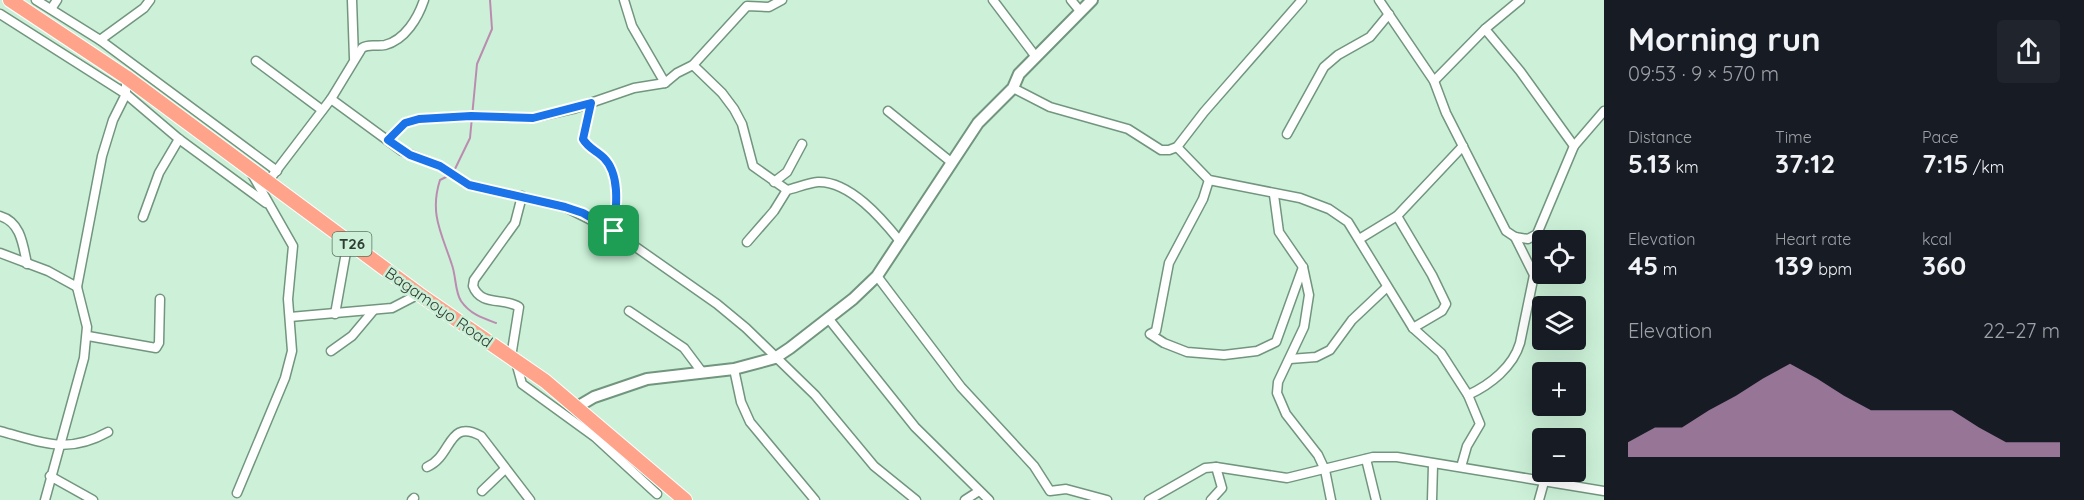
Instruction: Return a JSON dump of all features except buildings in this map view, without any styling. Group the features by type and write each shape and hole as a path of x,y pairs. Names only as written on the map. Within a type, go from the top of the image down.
{"highway":[{"name":"Bagamoyo Road","path":"10,0 126,76 248,166 271,175 348,241 578,407 598,432 685,500"}],"street":[{"path":"36,0 100,39 271,175 331,99 354,58 365,45 387,44 403,34 416,19 424,0"},
{"path":"51,9 57,0"},
{"path":"100,39 144,8 150,0"},
{"path":"352,0 354,58"},
{"path":"624,0 632,26 665,83"},
{"path":"388,140 405,123 419,119 471,116 533,118 591,103 634,88 665,83 676,73 693,65 747,6 770,7 782,0"},
{"path":"993,0 1036,57"},
{"path":"1071,0 1080,11"},
{"path":"578,407 594,396 647,379 734,369 775,358 828,318 877,276 978,123 1013,88 1019,74 1092,0"},
{"path":"1013,88 1050,107 1128,129 1161,150 1177,147 1204,112 1302,0"},
{"path":"1380,0 1434,81 1446,113 1506,231 1515,237 1528,238 1537,234 1574,146 1604,111"},
{"path":"1434,81 1485,29 1520,0"},
{"path":"0,14 126,94 179,139 269,205"},
{"path":"1287,134 1324,67 1338,55 1370,37 1389,14"},
{"path":"1485,29 1520,71 1574,146"},
{"path":"256,61 322,110"},
{"path":"693,65 734,109 742,124 753,166 787,190"},
{"path":"45,500 88,336 76,287 102,156 113,120 126,94 126,76"},
{"path":"331,99 410,155 440,166 469,185 522,196 583,213 614,231 717,304 815,395 874,466 916,500"},
{"path":"591,103 583,139 603,157 610,169 616,193 614,231"},
{"path":"888,111 951,162"},
{"path":"1588,130 1604,123"},
{"path":"143,217 159,173 179,139"},
{"path":"774,182 787,172 802,144"},
{"path":"1360,238 1396,216 1464,146"},
{"path":"1177,147 1209,180 1274,195 1300,198 1329,209 1348,222 1360,238 1413,328 1441,353 1468,395 1480,424 1467,446 1461,467"},
{"path":"237,493 285,378 292,351 288,299 293,246 248,166"},
{"path":"1209,180 1203,199 1169,263 1156,331 1150,334 1164,343 1187,352 1224,355 1269,348 1276,342 1303,267"},
{"path":"747,242 774,211 787,190 820,182 847,191 875,211 899,240"},
{"path":"1274,195 1279,232 1303,267 1308,307 1304,327 1278,382 1277,393 1286,414 1313,447 1325,470 1331,500"},
{"path":"522,196 514,223 474,280 473,286 479,295 489,301 513,303 519,307 514,359 522,384 598,432 657,495"},
{"path":"0,216 9,219 17,229 27,264"},
{"path":"1396,216 1432,275 1446,304 1442,311 1413,328"},
{"path":"1468,395 1484,387 1497,376 1518,352 1534,275 1515,237"},
{"path":"335,314 348,241"},
{"path":"0,253 76,287"},
{"path":"877,276 960,387 1034,466 1050,491 1066,489 1107,500"},
{"path":"1290,359 1316,357 1330,350 1352,320 1387,287"},
{"path":"290,317 392,308 419,294"},
{"path":"88,336 156,348 159,343 160,299"},
{"path":"331,351 352,336 373,311"},
{"path":"629,311 684,348 702,372"},
{"path":"828,318 915,427 989,500"},
{"path":"734,369 741,402 750,422 815,500"},
{"path":"427,467 439,459 456,435 463,429 471,429 481,436 530,500"},
{"path":"0,431 59,447 96,439 108,432"},
{"path":"1149,500 1205,468 1216,467 1280,478 1325,470 1366,459 1397,457 1433,465 1461,467 1532,480"},
{"path":"1366,459 1376,500"},
{"path":"1432,500 1433,465"},
{"path":"1211,500 1222,488 1216,467"},
{"path":"482,491 505,469"},
{"path":"50,476 93,500"},
{"path":"1539,500 1544,482 1604,491"},
{"path":"965,500 979,491"}],"waterway":[{"path":"454,171 470,138 477,64 492,29 490,0"},
{"path":"450,175 440,180 436,214 458,293 468,309 496,323"}],"route":[{"path":"591,103 583,139 586,145 608,163 616,193 614,231 583,213 565,207 469,185 435,163 402,151 388,140 405,123 419,119 471,116 533,118 591,103"}]}
